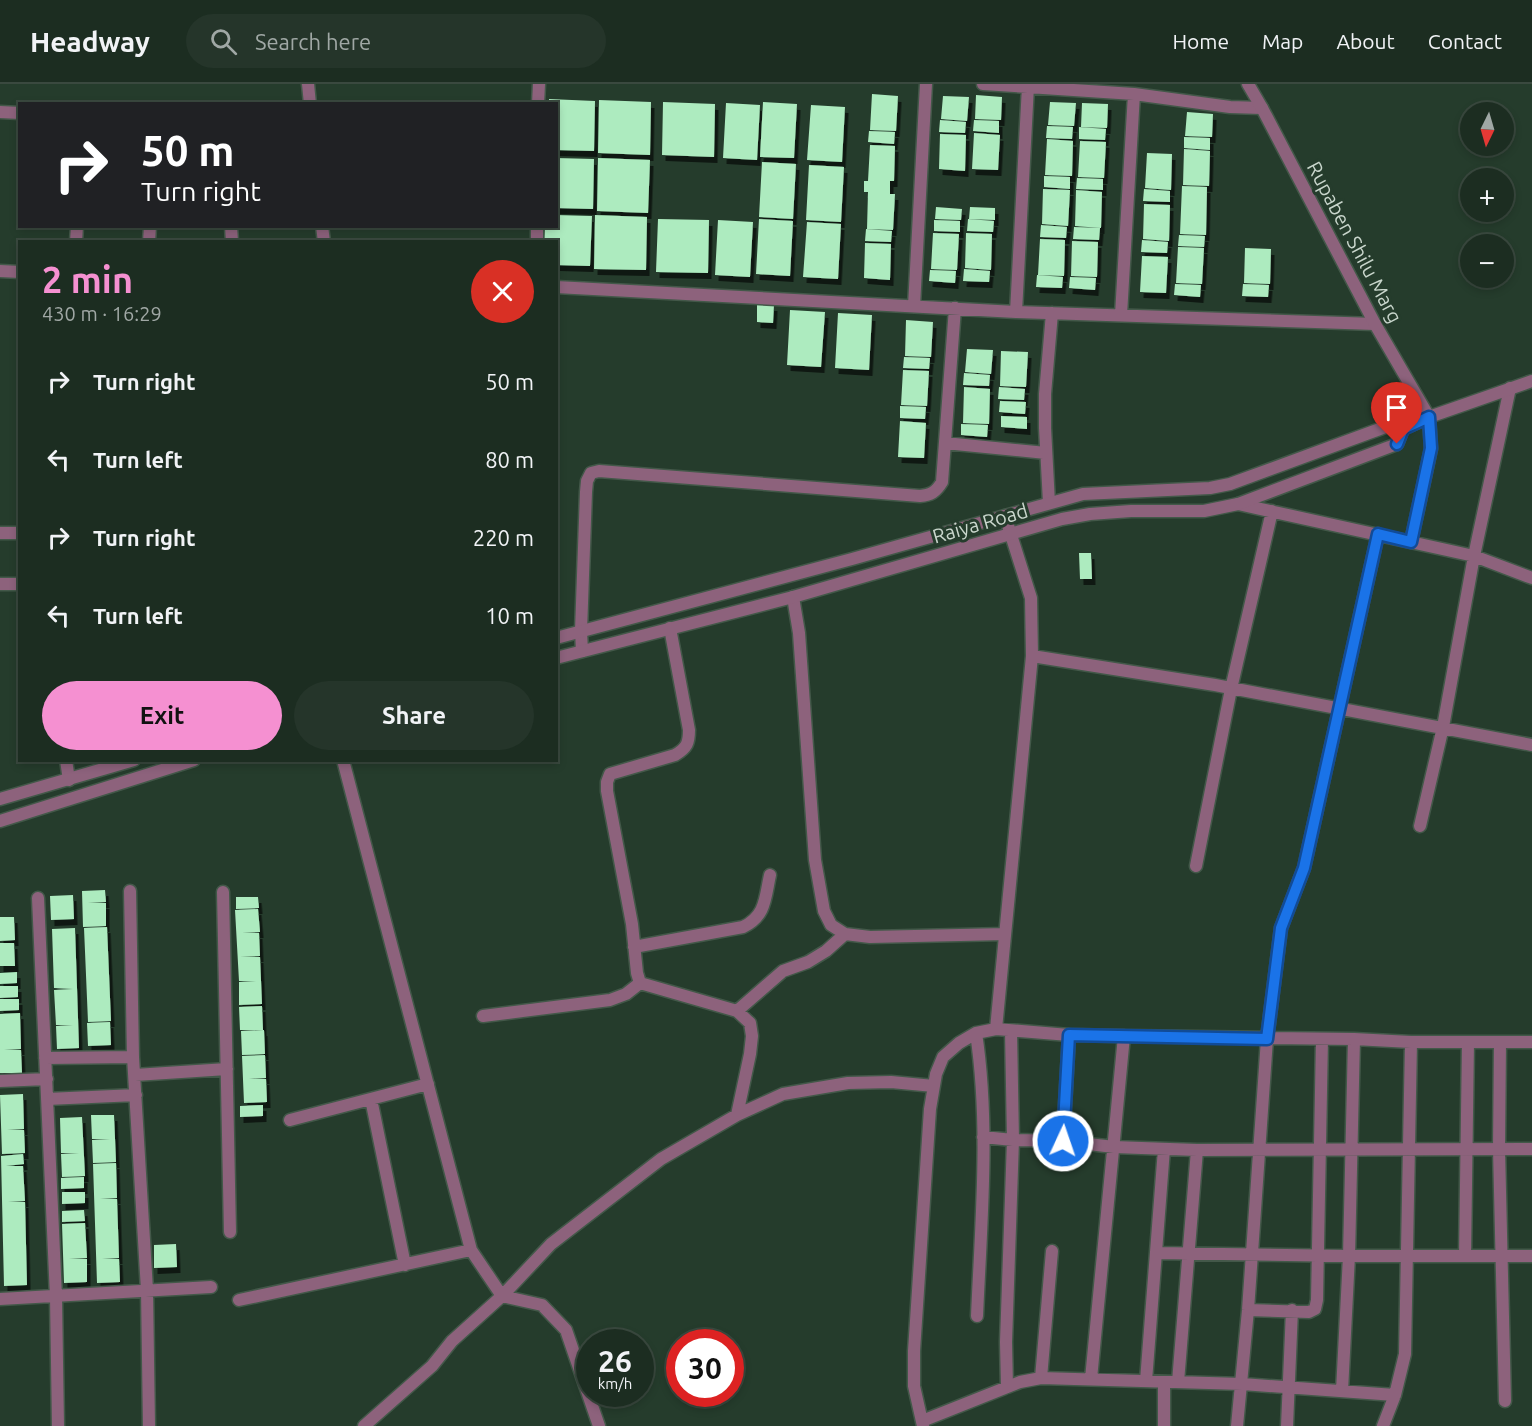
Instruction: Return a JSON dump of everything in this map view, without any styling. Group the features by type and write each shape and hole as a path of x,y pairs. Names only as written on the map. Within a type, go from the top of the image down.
{"street":[{"path":"308,84 310,102"},
{"path":"537,102 539,84"},
{"path":"914,306 926,84"},
{"path":"983,84 1134,94 1230,107 1262,108"},
{"name":"Rupaben Shilu Marg","path":"1248,84 1375,324 1429,417"},
{"path":"1016,312 1028,86"},
{"path":"1121,315 1134,94"},
{"path":"0,112 18,112"},
{"path":"0,271 18,272"},
{"path":"558,287 1016,312 1375,324"},
{"path":"582,651 586,492 587,481 591,473 599,471 930,495 942,482 955,308"},
{"path":"1049,503 1045,394 1052,313"},
{"name":"Raiya Road","path":"558,638 1083,494 1210,488 1230,484 1388,426 1403,429 1429,417 1532,381"},
{"path":"1420,826 1443,727 1474,556 1510,388"},
{"path":"1411,542 1431,448 1429,417"},
{"name":"Raiya Road","path":"558,657 793,597 1011,534 1090,514 1131,511 1204,511 1238,504 1397,444 1403,429"},
{"path":"945,443 1046,453"},
{"path":"1238,504 1474,556 1532,578"},
{"path":"1196,866 1231,689 1272,511"},
{"path":"996,1029 1032,656 1031,598 1005,516"},
{"path":"0,533 18,534"},
{"path":"1237,1426 1248,1310 1267,1039 1281,928 1304,868 1378,534"},
{"path":"0,584 18,584"},
{"path":"793,597 799,633 815,860 824,911 831,925 845,934 870,937 1005,934"},
{"path":"640,983 607,782 610,774 675,755 685,750 689,742 689,730 670,628"},
{"path":"1032,656 1339,708 1532,745"},
{"path":"66,762 69,780"},
{"path":"0,821 188,762"},
{"path":"344,762 471,1250 502,1296 542,1305 566,1330 599,1426"},
{"path":"0,800 117,763"},
{"path":"634,946 743,927 755,921 762,911 770,875"},
{"path":"130,891 134,1056 147,1290 149,1426"},
{"path":"224,892 230,1232"},
{"path":"38,898 56,1297 58,1426"},
{"path":"737,1011 783,971 808,962 826,951 845,934"},
{"path":"640,983 737,1011 750,1023 752,1036 737,1115"},
{"path":"483,1016 610,1000 626,994 640,983"},
{"path":"1395,1395 1242,1384 1041,1378 1007,1387 923,1424 914,1386 914,1351 930,1109 936,1074 943,1057 959,1043 976,1033 996,1029 1069,1035 1354,1039 1411,1042 1532,1042"},
{"path":"1007,1387 1006,1342 1013,1140 1011,1031"},
{"path":"976,1033 983,1137 977,1316"},
{"path":"1063,1141 1069,1035"},
{"path":"1091,1379 1124,1036"},
{"path":"1248,1310 1309,1312 1315,1308 1322,1039"},
{"path":"1342,1391 1349,1256 1354,1039"},
{"path":"1383,1426 1395,1395 1405,1354 1411,1042"},
{"path":"1465,1256 1468,1042"},
{"path":"1500,1042 1499,1149 1505,1401"},
{"path":"45,1058 134,1056"},
{"path":"135,1075 227,1069"},
{"path":"0,1081 47,1079"},
{"path":"364,1426 432,1366 452,1341 502,1296 552,1244 662,1159 737,1115 783,1094 848,1083 891,1082 934,1086"},
{"path":"290,1120 428,1084"},
{"path":"47,1099 136,1095"},
{"path":"371,1099 405,1264"},
{"path":"983,1137 1063,1141 1114,1147 1197,1150 1532,1149"},
{"path":"1146,1381 1164,1149"},
{"path":"1178,1382 1197,1150"},
{"path":"239,1300 471,1250"},
{"path":"1041,1378 1052,1251"},
{"path":"1157,1253 1407,1257 1532,1256"},
{"path":"0,1299 211,1287"},
{"path":"1287,1426 1293,1310"},
{"path":"1164,1382 1164,1426"}],"building":[{"path":"872,94 898,96 896,131 870,130"},
{"path":"976,95 1002,97 1001,120 975,119"},
{"path":"943,96 969,97 967,121 941,119"},
{"path":"549,99 595,101 594,151 558,150 558,102 549,102"},
{"path":"599,100 651,102 650,155 598,153"},
{"path":"663,102 715,104 714,157 662,155"},
{"path":"763,102 797,104 794,158 760,157"},
{"path":"1050,102 1076,103 1074,126 1048,125"},
{"path":"726,103 760,105 757,160 723,158"},
{"path":"1082,103 1108,104 1107,128 1081,127"},
{"path":"811,105 845,107 842,162 807,160"},
{"path":"1187,112 1213,114 1212,137 1185,136"},
{"path":"940,120 966,122 965,133 939,132"},
{"path":"974,120 999,121 999,133 973,131"},
{"path":"1047,126 1073,127 1072,139 1046,138"},
{"path":"1079,127 1106,129 1105,140 1079,139"},
{"path":"869,131 895,132 894,144 868,142"},
{"path":"974,133 1000,135 998,170 972,169"},
{"path":"940,134 966,135 965,171 939,169"},
{"path":"1184,137 1210,138 1210,150 1184,148"},
{"path":"1047,139 1073,141 1072,176 1045,175"},
{"path":"1080,141 1106,142 1104,178 1078,177"},
{"path":"870,145 895,146 894,181 890,181 890,194 895,194 893,230 867,229 868,192 864,192 864,181 868,181"},
{"path":"1184,149 1210,151 1209,186 1183,185"},
{"path":"1147,153 1172,154 1171,190 1145,188"},
{"path":"558,158 594,159 593,209 558,208"},
{"path":"598,158 650,160 648,213 597,211"},
{"path":"762,162 796,164 793,219 759,217"},
{"path":"809,165 844,167 841,222 806,220"},
{"path":"1044,176 1070,177 1070,189 1044,187"},
{"path":"1077,178 1103,179 1103,190 1076,189"},
{"path":"1182,186 1207,187 1206,235 1180,234"},
{"path":"1043,189 1070,190 1068,226 1042,224"},
{"path":"1144,189 1170,191 1170,202 1143,201"},
{"path":"1076,190 1102,192 1101,228 1075,226"},
{"path":"1144,204 1170,205 1169,241 1143,239"},
{"path":"936,207 962,209 961,220 935,219"},
{"path":"970,207 995,208 995,220 969,219"},
{"path":"558,215 592,216 590,266 558,265 558,240 544,240 545,228 558,228"},
{"path":"595,215 647,217 646,270 594,269"},
{"path":"658,219 709,220 708,273 656,272"},
{"path":"759,219 793,221 790,276 756,274"},
{"path":"968,219 994,221 993,232 967,231"},
{"path":"718,220 753,222 750,277 715,275"},
{"path":"934,220 960,221 960,232 934,231"},
{"path":"807,222 841,224 838,279 803,277"},
{"path":"1041,225 1067,227 1066,238 1040,237"},
{"path":"1074,227 1100,228 1099,240 1073,239"},
{"path":"866,229 892,231 891,242 865,241"},
{"path":"933,233 959,234 957,270 931,269"},
{"path":"966,233 992,234 991,270 965,268"},
{"path":"1179,235 1205,236 1204,247 1178,246"},
{"path":"1040,239 1065,240 1064,276 1038,275"},
{"path":"1142,240 1168,242 1167,253 1141,252"},
{"path":"1072,241 1098,242 1097,277 1071,276"},
{"path":"865,243 891,244 890,280 864,278"},
{"path":"1178,247 1204,248 1202,284 1176,283"},
{"path":"1245,248 1271,249 1270,284 1244,283"},
{"path":"1142,256 1168,257 1166,293 1140,292"},
{"path":"964,269 990,271 989,282 963,281"},
{"path":"930,270 956,271 955,283 929,281"},
{"path":"1037,275 1063,277 1062,288 1036,287"},
{"path":"1070,277 1096,278 1095,290 1069,288"},
{"path":"1175,284 1201,285 1200,297 1174,295"},
{"path":"1243,284 1269,285 1268,297 1242,296"},
{"path":"757,305 774,305 773,323 757,322"},
{"path":"790,310 825,312 821,367 787,365"},
{"path":"838,313 872,315 869,370 835,368"},
{"path":"906,320 933,322 931,357 905,356"},
{"path":"967,349 993,350 991,374 965,372"},
{"path":"1001,351 1028,352 1026,387 1000,386"},
{"path":"904,357 930,358 929,369 903,368"},
{"path":"903,370 929,371 927,406 901,405"},
{"path":"964,373 990,375 989,386 963,385"},
{"path":"964,387 990,389 989,424 963,423"},
{"path":"999,387 1025,389 1024,400 998,399"},
{"path":"1000,401 1026,402 1025,414 999,412"},
{"path":"900,406 926,407 925,419 900,418"},
{"path":"1001,416 1027,417 1027,429 1001,427"},
{"path":"900,421 926,423 924,458 898,457"},
{"path":"961,424 988,425 987,437 961,435"},
{"path":"1079,553 1091,553 1092,579 1080,579"},
{"path":"105,890 106,902 88,902 106,903 106,926 83,927 82,891"},
{"path":"73,895 74,919 51,920 50,896"},
{"path":"236,897 258,897 259,908 236,909"},
{"path":"258,909 260,932 242,933 259,933 260,956 240,957 260,957 262,1004 239,1005 239,982 256,981 239,981 235,910"},
{"path":"0,917 14,917 15,940 0,941"},
{"path":"107,927 111,1021 88,1022 84,928"},
{"path":"75,928 79,1048 57,1049 56,1026 73,1025 56,1025 54,990 73,989 54,988 52,929"},
{"path":"0,943 14,943 15,966 0,966"},
{"path":"17,972 17,983 0,984 0,973"},
{"path":"0,986 18,986 18,997 0,998"},
{"path":"0,999 19,999 19,1010 0,1011"},
{"path":"262,1006 263,1030 240,1030 239,1007"},
{"path":"20,1013 21,1049 4,1049 21,1050 22,1073 0,1073 0,1014"},
{"path":"110,1022 111,1045 88,1046 87,1023"},
{"path":"264,1030 265,1054 242,1055 241,1031"},
{"path":"265,1055 266,1078 249,1079 266,1079 267,1102 244,1103 242,1056"},
{"path":"23,1094 24,1129 7,1130 24,1130 25,1153 2,1154 0,1095"},
{"path":"263,1105 263,1116 240,1117 240,1106"},
{"path":"91,1115 114,1115 116,1162 93,1163 92,1140 110,1139 92,1139"},
{"path":"82,1117 85,1176 62,1177 61,1154 79,1153 61,1153 60,1118"},
{"path":"23,1154 24,1164 6,1166 23,1166 25,1201 8,1202 25,1202 27,1285 4,1286 1,1156"},
{"path":"116,1163 117,1198 100,1199 117,1199 119,1258 102,1259 119,1259 120,1282 97,1283 93,1164"},
{"path":"84,1177 84,1188 61,1189 61,1178"},
{"path":"62,1192 85,1192 85,1203 62,1204"},
{"path":"84,1210 85,1221 62,1222 62,1211"},
{"path":"85,1223 87,1258 69,1259 87,1259 87,1282 64,1283 62,1224"},
{"path":"176,1244 177,1267 154,1268 154,1245"}],"route":[{"path":"1063,1141 1069,1035 1267,1039 1281,928 1304,868 1378,534 1411,542 1430,461 1429,417 1403,429 1397,444"}]}
